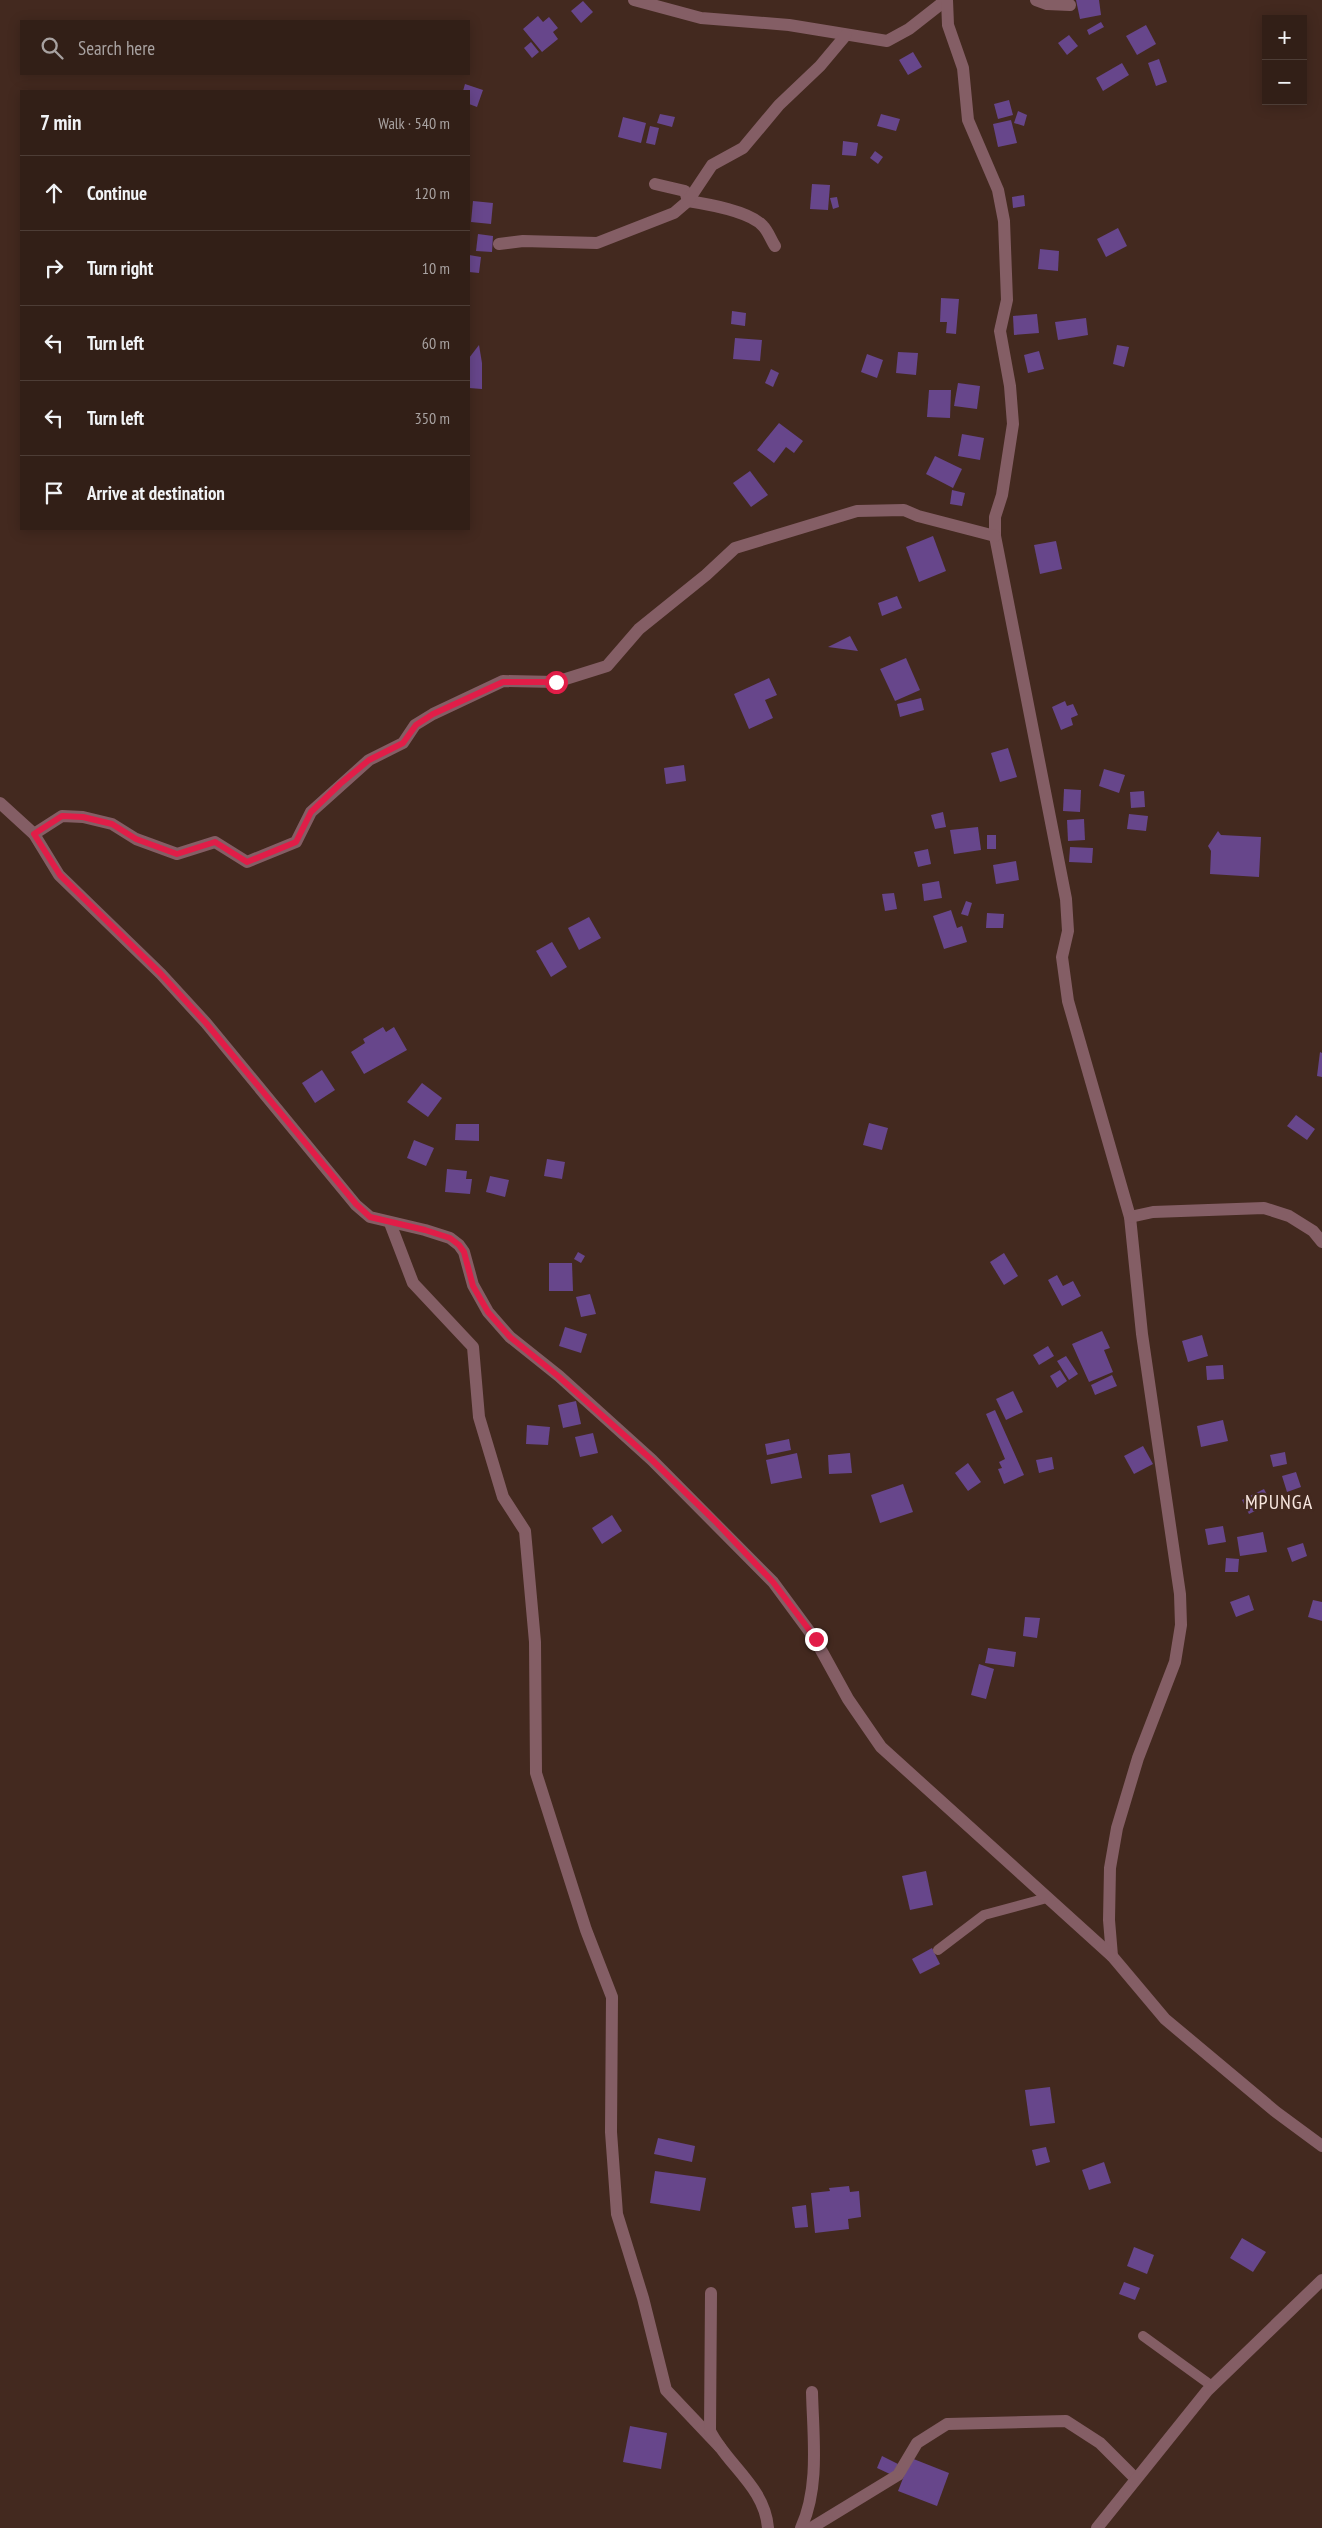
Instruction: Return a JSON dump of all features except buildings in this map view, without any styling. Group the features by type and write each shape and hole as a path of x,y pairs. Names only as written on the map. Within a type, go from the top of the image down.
{"street":[{"path":"634,0 701,18 789,25 886,41 909,28 946,0"},
{"path":"946,0 948,25 963,68 968,120 998,190 1004,221 1007,300 1000,331 1010,386 1013,424 1002,495 995,517 995,536 1066,899 1068,931 1062,957 1068,1001 1130,1217 1142,1334 1179,1580 1181,1625 1175,1662 1138,1758 1117,1828 1110,1868 1109,1920 1112,1956"},
{"path":"1036,0 1047,4 1070,5"},
{"path":"499,244 523,241 597,243 674,213 688,201 712,165 743,148 779,105 820,66 846,35"},
{"path":"654,184 685,191 688,201"},
{"path":"688,201 711,205 751,217 762,225 775,246"},
{"path":"34,834 62,816 83,817 112,824 136,839 177,854 215,842 247,862 296,842 311,812 340,784 369,760 403,743 416,725 433,714 503,682 556,682 607,666 639,629 706,575 735,548 857,511 904,510 918,516 995,536"},
{"path":"0,803 34,834 60,875 161,974 200,1016 356,1204 370,1217 425,1230 450,1238 459,1245 464,1252 473,1286 488,1312 510,1337 558,1376 652,1460 747,1554 802,1619 828,1659 848,1699 881,1747 1112,1956 1165,2019 1276,2112 1322,2146"},
{"path":"1130,1217 1153,1212 1264,1208 1289,1216 1313,1231 1322,1242"},
{"path":"390,1223 413,1283 473,1346 479,1417 503,1497 525,1531 535,1642 536,1773 586,1930 612,1997 611,2132 617,2214 643,2298 666,2390 720,2447 751,2484 761,2502 768,2528"},
{"path":"1097,2528 1212,2386 1322,2280"},
{"path":"711,2293 710,2431 720,2447"},
{"path":"801,2528 806,2517 813,2474 812,2392"},
{"path":"811,2528 898,2475 917,2443 947,2424 1066,2421 1100,2443 1136,2479"}],"lane":[{"path":"938,1950 984,1915 1047,1898"},
{"path":"1143,2336 1212,2386"}],"district":[{"name":"MPUNGA","path":"1279,1502"}],"route":[{"path":"556,682 503,682 433,714 416,725 403,743 369,760 340,784 311,812 296,842 247,862 215,842 177,854 136,839 112,824 83,817 62,816 34,834 60,875 161,974 206,1023 356,1204 370,1217 425,1230 450,1238 459,1245 464,1252 473,1286 488,1312 510,1337 558,1376 652,1460 715,1521 773,1582 816,1639"}]}
